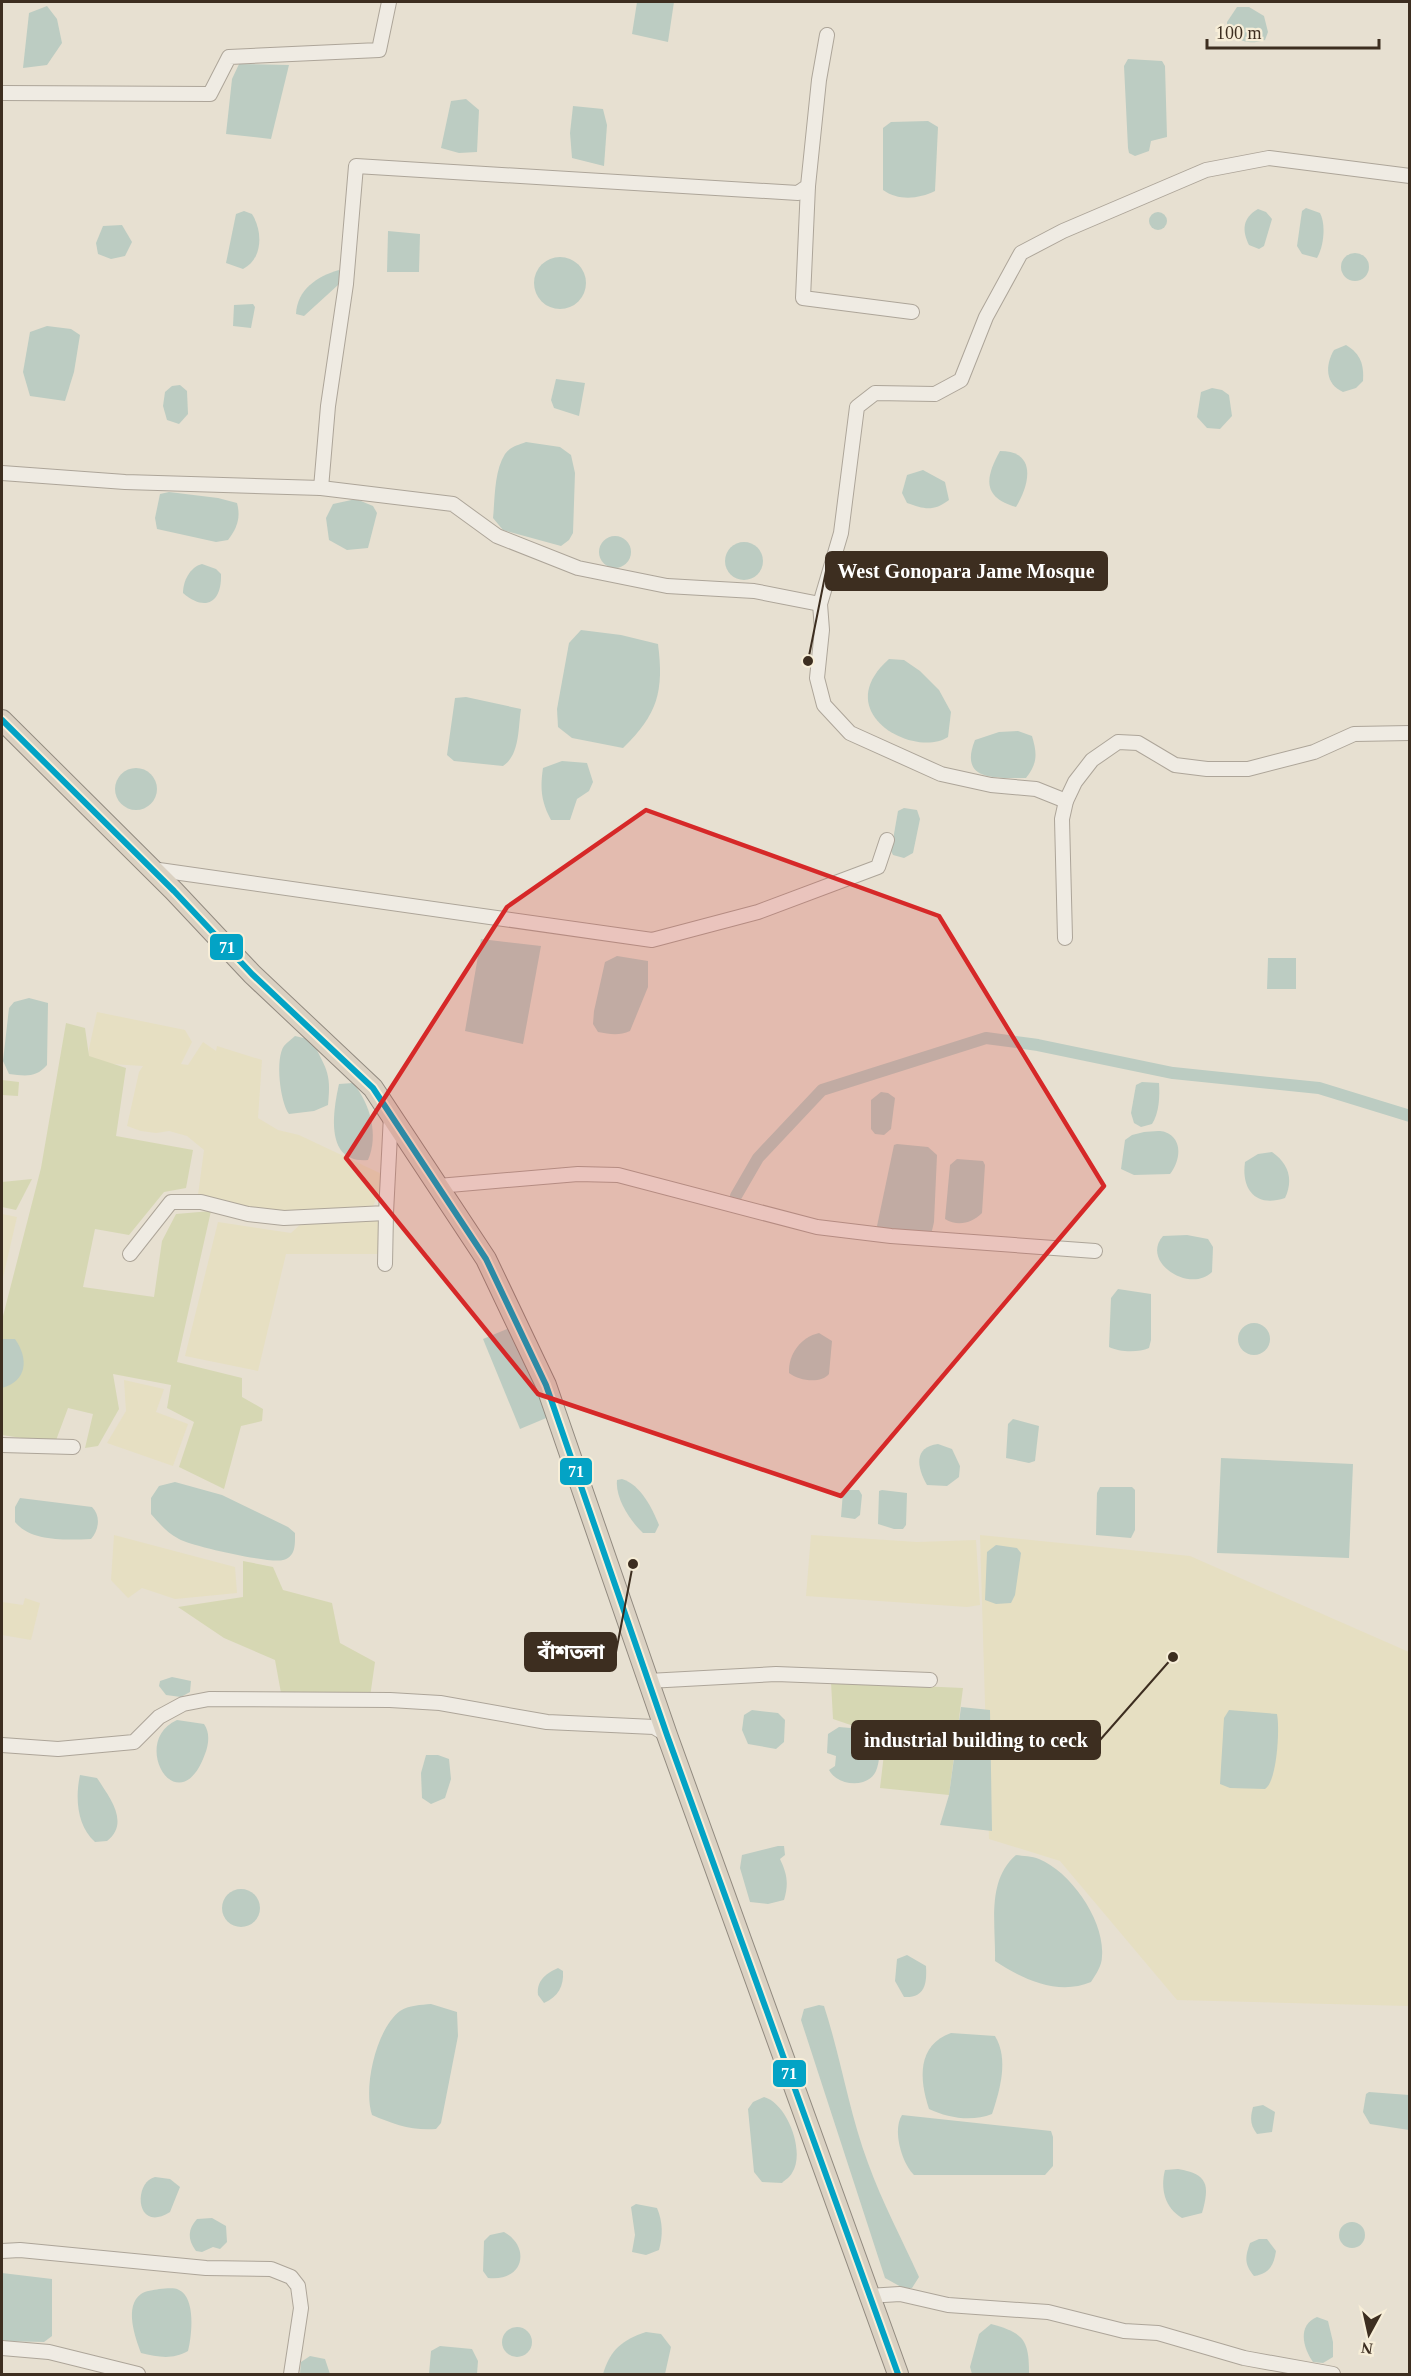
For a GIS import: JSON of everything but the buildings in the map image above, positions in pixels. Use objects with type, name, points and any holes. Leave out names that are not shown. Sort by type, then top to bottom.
[{"type":"highway","points":[[2,720],[174,891],[252,974],[373,1088],[486,1259],[546,1385],[667,1735],[898,2374]]},
{"type":"street","points":[[2,93],[210,94],[229,57],[379,50],[389,2]]},
{"type":"street","points":[[827,35],[819,80],[808,186],[803,298],[912,312]]},
{"type":"street","points":[[1066,801],[1036,789],[991,785],[941,774],[850,733],[824,705],[817,678],[822,623],[820,604],[842,533],[857,407],[875,393],[935,394],[961,380],[986,317],[1021,253],[1063,231],[1206,170],[1269,158],[1410,176]]},
{"type":"street","points":[[321,488],[328,406],[346,284],[356,166],[787,193],[798,193],[808,186]]},
{"type":"street","points":[[2,473],[125,482],[321,488],[453,504],[497,536],[578,568],[667,586],[754,591],[820,604]]},
{"type":"street","points":[[1065,938],[1062,819],[1066,801],[1075,782],[1092,760],[1118,742],[1138,743],[1175,765],[1207,770],[1248,769],[1314,752],[1354,734],[1410,733]]},
{"type":"street","points":[[150,869],[651,940],[758,912],[878,867],[887,840]]},
{"type":"street","points":[[384,1264],[392,1116],[389,1112]]},
{"type":"street","points":[[438,1186],[578,1174],[618,1175],[817,1227],[891,1236],[1095,1251]]},
{"type":"street","points":[[130,1254],[171,1202],[201,1202],[248,1214],[284,1218],[386,1213]]},
{"type":"street","points":[[2,1446],[73,1447]]},
{"type":"street","points":[[648,1681],[776,1674],[930,1680]]},
{"type":"street","points":[[2,1744],[58,1749],[134,1742],[159,1717],[183,1704],[210,1699],[277,1697],[440,1703],[547,1722],[654,1727],[667,1735]]},
{"type":"street","points":[[2,2251],[20,2250],[206,2268],[271,2269],[291,2277],[298,2286],[301,2308],[291,2374]]},
{"type":"street","points":[[868,2296],[900,2294],[948,2305],[1048,2312],[1124,2331],[1158,2333],[1244,2358],[1333,2374]]},
{"type":"street","points":[[2,2348],[49,2352],[138,2374]]},
{"type":"highlighted area","points":[[646,810],[939,916],[1104,1186],[841,1496],[538,1394],[346,1158],[507,907]]},
{"type":"shaded area","points":[[637,2],[674,2],[668,42],[632,34]]},
{"type":"shaded area","points":[[47,6],[57,19],[62,43],[47,65],[23,68],[29,13]]},
{"type":"shaded area","points":[[1237,7],[1249,7],[1264,16],[1268,32],[1265,40],[1244,41],[1227,30],[1227,22]]},
{"type":"shaded area","points":[[1128,59],[1162,61],[1165,66],[1167,137],[1151,141],[1149,151],[1135,156],[1129,153],[1128,148],[1124,66]]},
{"type":"shaded area","points":[[239,64],[289,65],[271,139],[226,134],[232,79]]},
{"type":"shaded area","points":[[466,99],[479,110],[477,152],[459,153],[441,148],[451,101]]},
{"type":"shaded area","points":[[573,106],[603,109],[607,125],[604,166],[572,158],[570,133]]},
{"type":"shaded area","points":[[928,121],[938,127],[935,191],[909,198],[889,194],[883,190],[883,128],[891,122]]},
{"type":"shaded area","points":[[1306,208],[1320,213],[1322,218],[1323,235],[1317,258],[1302,254],[1297,246],[1302,211]]},
{"type":"shaded area","points":[[1258,209],[1266,212],[1272,219],[1264,246],[1259,249],[1249,245],[1245,235],[1246,221]]},
{"type":"shaded area","points":[[244,211],[252,214],[256,221],[259,244],[254,259],[243,269],[226,263],[236,214]]},
{"type":"shaded area","points":[[1158,212],[1164,215],[1167,221],[1164,227],[1158,230],[1152,227],[1149,221],[1152,215]]},
{"type":"shaded area","points":[[122,225],[132,242],[125,256],[111,259],[98,254],[96,243],[103,226]]},
{"type":"shaded area","points":[[388,231],[420,234],[419,272],[387,272]]},
{"type":"shaded area","points":[[1355,253],[1365,257],[1369,267],[1365,277],[1355,281],[1345,277],[1341,267],[1345,257]]},
{"type":"shaded area","points":[[555,257],[565,257],[579,264],[586,283],[579,302],[565,309],[555,309],[545,305],[538,298],[534,288],[534,278],[538,268],[545,261]]},
{"type":"shaded area","points":[[339,270],[342,278],[338,285],[304,316],[296,314],[297,305],[304,291],[316,280]]},
{"type":"shaded area","points":[[253,304],[255,307],[251,328],[233,326],[234,305]]},
{"type":"shaded area","points":[[47,326],[71,329],[80,335],[74,372],[65,401],[30,396],[23,372],[30,332]]},
{"type":"shaded area","points":[[1346,345],[1361,360],[1363,381],[1356,388],[1343,392],[1333,384],[1328,368],[1334,350]]},
{"type":"shaded area","points":[[556,379],[585,383],[579,416],[554,408],[551,400]]},
{"type":"shaded area","points":[[180,385],[187,391],[188,414],[179,424],[167,420],[163,406],[165,392],[172,386]]},
{"type":"shaded area","points":[[1212,388],[1222,390],[1229,395],[1232,416],[1220,429],[1207,428],[1197,417],[1201,392]]},
{"type":"shaded area","points":[[526,442],[560,447],[571,455],[575,473],[573,533],[569,540],[561,546],[503,530],[493,518],[501,461],[514,446]]},
{"type":"shaded area","points":[[1000,451],[1012,452],[1020,457],[1027,470],[1025,489],[1016,507],[997,498],[990,485],[991,470]]},
{"type":"shaded area","points":[[923,470],[945,482],[949,500],[933,508],[918,507],[907,503],[902,493],[907,475]]},
{"type":"shaded area","points":[[169,492],[218,498],[237,503],[239,513],[237,523],[228,540],[216,542],[157,529],[155,518],[160,494]]},
{"type":"shaded area","points":[[356,499],[373,506],[377,513],[368,548],[347,550],[329,540],[326,518],[333,504]]},
{"type":"shaded area","points":[[615,536],[626,541],[631,552],[626,563],[615,568],[604,563],[599,552],[604,541]]},
{"type":"shaded area","points":[[744,542],[758,547],[763,561],[758,575],[744,580],[730,575],[725,561],[730,547]]},
{"type":"shaded area","points":[[202,564],[216,569],[221,574],[219,592],[211,602],[205,603],[191,599],[183,593],[188,575]]},
{"type":"shaded area","points":[[581,630],[621,635],[658,644],[660,675],[656,701],[644,724],[623,748],[572,738],[558,727],[557,709],[569,643]]},
{"type":"shaded area","points":[[889,659],[904,660],[920,671],[939,690],[951,712],[948,737],[933,742],[916,742],[899,736],[883,726],[872,713],[868,697],[873,679]]},
{"type":"shaded area","points":[[466,697],[521,709],[513,755],[503,766],[454,761],[447,755],[455,698]]},
{"type":"shaded area","points":[[1018,731],[1032,736],[1035,748],[1034,763],[1026,778],[993,777],[983,775],[976,770],[972,764],[971,754],[975,740],[999,732]]},
{"type":"shaded area","points":[[562,761],[587,763],[593,782],[589,791],[577,799],[570,820],[551,820],[542,795],[543,768]]},
{"type":"shaded area","points":[[136,768],[144,769],[151,774],[156,781],[156,797],[151,804],[144,809],[136,810],[128,809],[121,804],[116,797],[115,789],[116,781],[121,774],[128,769]]},
{"type":"shaded area","points":[[904,808],[917,810],[920,819],[913,853],[904,858],[893,855],[891,851],[898,811]]},
{"type":"shaded area","points":[[481,939],[541,946],[523,1044],[465,1031]]},
{"type":"shaded area","points":[[617,956],[648,961],[648,987],[630,1031],[618,1034],[598,1032],[593,1024],[594,1011],[605,962]]},
{"type":"shaded area","points":[[1268,958],[1296,958],[1296,989],[1267,989]]},
{"type":"shaded area","points":[[29,998],[48,1003],[47,1065],[34,1074],[9,1074],[3,1061],[9,1008],[14,1002]]},
{"type":"shaded area","points":[[97,1012],[185,1030],[192,1042],[181,1064],[188,1065],[203,1042],[216,1051],[217,1046],[262,1060],[258,1118],[278,1130],[299,1135],[386,1176],[371,1211],[251,1211],[198,1195],[204,1150],[187,1136],[169,1131],[156,1133],[141,1131],[127,1126],[139,1072],[143,1066],[112,1064],[87,1058]]},
{"type":"shaded area","points":[[295,1036],[312,1040],[326,1070],[329,1094],[328,1105],[314,1111],[289,1114],[283,1100],[279,1070],[281,1052]]},
{"type":"shaded area","points":[[1142,1082],[1159,1083],[1159,1094],[1158,1110],[1152,1124],[1141,1127],[1134,1123],[1131,1113],[1136,1085]]},
{"type":"shaded area","points":[[353,1083],[364,1100],[373,1130],[368,1160],[354,1159],[344,1154],[335,1134],[335,1108],[339,1084]]},
{"type":"shaded area","points":[[881,1092],[888,1093],[895,1098],[891,1129],[884,1135],[875,1134],[871,1129],[871,1100]]},
{"type":"shaded area","points":[[1144,1132],[1165,1132],[1175,1140],[1178,1145],[1178,1157],[1170,1174],[1134,1175],[1121,1169],[1125,1140],[1132,1135]]},
{"type":"shaded area","points":[[894,1145],[928,1147],[937,1155],[934,1222],[931,1235],[879,1231],[877,1226]]},
{"type":"shaded area","points":[[1272,1152],[1286,1166],[1289,1184],[1285,1198],[1266,1201],[1253,1194],[1248,1188],[1245,1181],[1245,1162],[1258,1154]]},
{"type":"shaded area","points":[[957,1159],[983,1161],[985,1165],[982,1213],[974,1219],[960,1223],[945,1219],[950,1165]]},
{"type":"shaded area","points":[[2,1214],[17,1217],[2,1282]]},
{"type":"shaded area","points":[[378,1216],[378,1254],[286,1254],[258,1371],[185,1356],[218,1222],[291,1233],[303,1222]]},
{"type":"shaded area","points":[[1187,1235],[1208,1239],[1213,1247],[1212,1272],[1203,1278],[1181,1277],[1163,1265],[1158,1256],[1158,1246],[1163,1236]]},
{"type":"shaded area","points":[[1118,1289],[1151,1294],[1149,1348],[1129,1351],[1109,1347],[1111,1298]]},
{"type":"shaded area","points":[[1254,1323],[1265,1328],[1270,1339],[1265,1350],[1254,1355],[1243,1350],[1238,1339],[1243,1328]]},
{"type":"shaded area","points":[[514,1326],[551,1416],[520,1429],[483,1339]]},
{"type":"shaded area","points":[[819,1333],[832,1341],[829,1374],[821,1379],[810,1380],[798,1378],[789,1373],[791,1359],[797,1347],[807,1338]]},
{"type":"shaded area","points":[[2,1339],[15,1339],[24,1361],[21,1375],[17,1380],[2,1388]]},
{"type":"shaded area","points":[[124,1380],[164,1389],[156,1412],[188,1424],[173,1466],[107,1443],[126,1411]]},
{"type":"shaded area","points":[[1013,1419],[1039,1426],[1035,1461],[1029,1463],[1006,1458],[1008,1424]]},
{"type":"shaded area","points":[[938,1444],[952,1449],[960,1466],[959,1477],[947,1486],[927,1485],[919,1465],[924,1449]]},
{"type":"shaded area","points":[[1221,1458],[1353,1464],[1349,1558],[1217,1553]]},
{"type":"shaded area","points":[[622,1479],[635,1486],[649,1505],[659,1525],[655,1533],[643,1533],[629,1516],[618,1494],[617,1480]]},
{"type":"shaded area","points":[[175,1482],[222,1495],[288,1527],[295,1533],[293,1553],[283,1560],[276,1561],[214,1550],[175,1537],[151,1514],[151,1498],[159,1486]]},
{"type":"shaded area","points":[[1100,1487],[1132,1487],[1135,1490],[1135,1530],[1131,1538],[1096,1535],[1097,1493]]},
{"type":"shaded area","points":[[859,1490],[862,1495],[860,1515],[855,1519],[841,1517],[843,1492]]},
{"type":"shaded area","points":[[879,1491],[907,1493],[906,1525],[903,1529],[878,1524]]},
{"type":"shaded area","points":[[20,1498],[92,1507],[98,1519],[96,1531],[91,1539],[50,1538],[30,1533],[15,1522],[15,1507]]},
{"type":"shaded area","points":[[114,1535],[235,1567],[237,1593],[175,1599],[142,1588],[128,1598],[111,1580]]},
{"type":"shaded area","points":[[811,1535],[917,1542],[976,1540],[980,1605],[967,1607],[806,1596]]},
{"type":"shaded area","points":[[980,1535],[1190,1556],[1409,1652],[1409,2006],[1177,2000],[1060,1861],[989,1839]]},
{"type":"shaded area","points":[[996,1545],[1017,1548],[1021,1553],[1015,1595],[1011,1603],[996,1604],[985,1600],[987,1552]]},
{"type":"shaded area","points":[[25,1598],[40,1603],[31,1640],[2,1635],[2,1602],[23,1605]]},
{"type":"shaded area","points":[[172,1677],[191,1681],[190,1692],[181,1697],[166,1695],[159,1686],[160,1681]]},
{"type":"shaded area","points":[[961,1707],[990,1710],[992,1831],[940,1825],[949,1795]]},
{"type":"shaded area","points":[[752,1710],[778,1713],[785,1720],[784,1742],[776,1749],[748,1744],[742,1730],[744,1715]]},
{"type":"shaded area","points":[[1229,1710],[1277,1714],[1278,1742],[1275,1766],[1265,1789],[1230,1788],[1220,1784],[1224,1718]]},
{"type":"shaded area","points":[[177,1720],[204,1724],[208,1734],[205,1754],[194,1774],[183,1782],[172,1781],[163,1772],[157,1759],[157,1745],[163,1731]]},
{"type":"shaded area","points":[[839,1727],[862,1729],[880,1738],[876,1771],[866,1781],[845,1782],[829,1770],[835,1766],[836,1756],[827,1753],[828,1734]]},
{"type":"shaded area","points":[[426,1755],[438,1755],[449,1759],[451,1779],[445,1798],[431,1804],[422,1798],[421,1773]]},
{"type":"shaded area","points":[[80,1775],[97,1778],[116,1810],[117,1826],[114,1834],[107,1841],[95,1842],[84,1828],[78,1802]]},
{"type":"shaded area","points":[[784,1846],[785,1855],[780,1859],[786,1879],[784,1900],[768,1904],[750,1902],[740,1868],[742,1855]]},
{"type":"shaded area","points":[[1016,1855],[1036,1858],[1051,1865],[1074,1886],[1084,1899],[1098,1928],[1101,1942],[1101,1963],[1091,1982],[1066,1987],[1041,1984],[995,1961],[996,1890],[1000,1877]]},
{"type":"shaded area","points":[[241,1889],[255,1894],[260,1908],[255,1922],[241,1927],[227,1922],[222,1908],[227,1894]]},
{"type":"shaded area","points":[[907,1955],[926,1966],[923,1989],[911,1997],[904,1997],[895,1981],[897,1959]]},
{"type":"shaded area","points":[[558,1968],[563,1971],[561,1986],[553,1998],[544,2003],[538,1995],[539,1985],[546,1975]]},
{"type":"shaded area","points":[[431,2004],[457,2012],[458,2036],[441,2123],[436,2129],[419,2129],[395,2124],[372,2115],[369,2090],[371,2075],[384,2031],[400,2011],[411,2006]]},
{"type":"shaded area","points":[[824,2006],[855,2124],[868,2163],[919,2277],[912,2288],[903,2288],[885,2278],[801,2020],[804,2009]]},
{"type":"shaded area","points":[[951,2033],[995,2036],[1002,2055],[1002,2075],[992,2114],[976,2118],[960,2118],[929,2109],[923,2086],[926,2054],[940,2038]]},
{"type":"shaded area","points":[[1369,2092],[1409,2095],[1409,2130],[1370,2124],[1363,2112],[1366,2094]]},
{"type":"shaded area","points":[[764,2097],[780,2108],[792,2129],[795,2141],[796,2164],[791,2174],[782,2183],[762,2182],[754,2172],[748,2109],[753,2102]]},
{"type":"shaded area","points":[[1263,2105],[1275,2112],[1272,2132],[1257,2134],[1252,2124],[1252,2111],[1253,2107]]},
{"type":"shaded area","points":[[902,2115],[1051,2131],[1053,2166],[1045,2175],[914,2175],[902,2155],[898,2138],[899,2121]]},
{"type":"shaded area","points":[[1178,2169],[1196,2174],[1204,2182],[1206,2195],[1202,2213],[1182,2218],[1171,2209],[1164,2191],[1165,2170]]},
{"type":"shaded area","points":[[155,2177],[170,2179],[180,2187],[170,2212],[158,2217],[150,2217],[141,2205],[141,2196],[148,2181]]},
{"type":"shaded area","points":[[636,2204],[657,2208],[660,2218],[662,2234],[659,2250],[646,2255],[632,2252],[635,2235],[631,2207]]},
{"type":"shaded area","points":[[212,2218],[226,2226],[227,2242],[220,2249],[213,2247],[202,2252],[196,2251],[190,2238],[192,2227],[197,2219]]},
{"type":"shaded area","points":[[1352,2222],[1361,2226],[1365,2235],[1361,2244],[1352,2248],[1343,2244],[1339,2235],[1343,2226]]},
{"type":"shaded area","points":[[504,2232],[513,2238],[518,2246],[520,2262],[509,2275],[488,2278],[483,2271],[484,2241],[490,2235]]},
{"type":"shaded area","points":[[1259,2239],[1267,2239],[1276,2251],[1270,2268],[1254,2276],[1248,2268],[1246,2256],[1250,2243]]},
{"type":"shaded area","points":[[2,2273],[52,2279],[52,2336],[44,2342],[2,2341]]},
{"type":"shaded area","points":[[159,2289],[179,2290],[188,2301],[191,2336],[188,2351],[176,2356],[141,2353],[134,2330],[132,2314],[136,2299],[143,2293]]},
{"type":"shaded area","points":[[1317,2317],[1328,2321],[1333,2342],[1333,2357],[1323,2363],[1313,2362],[1304,2337],[1307,2325]]},
{"type":"shaded area","points":[[991,2324],[1011,2331],[1023,2340],[1028,2354],[1029,2374],[972,2374],[970,2367],[979,2334]]},
{"type":"shaded area","points":[[517,2327],[528,2331],[532,2342],[528,2353],[517,2357],[506,2353],[502,2342],[506,2331]]},
{"type":"shaded area","points":[[646,2332],[661,2334],[671,2347],[665,2374],[603,2374],[609,2358],[618,2347]]},
{"type":"shaded area","points":[[440,2346],[472,2349],[478,2361],[477,2374],[429,2374],[431,2351]]},
{"type":"shaded area","points":[[310,2356],[325,2359],[330,2374],[300,2374],[301,2362]]},
{"type":"green space","points":[[66,1023],[85,1028],[89,1056],[126,1068],[116,1136],[193,1150],[186,1188],[164,1192],[129,1235],[95,1229],[83,1287],[154,1297],[162,1241],[176,1214],[211,1211],[177,1362],[242,1378],[242,1397],[263,1409],[262,1421],[241,1426],[224,1489],[179,1467],[194,1422],[167,1408],[171,1385],[113,1374],[119,1409],[98,1446],[85,1448],[93,1414],[68,1408],[55,1443],[2,1435],[2,1320],[41,1168]]},
{"type":"green space","points":[[2,1080],[19,1082],[18,1096],[2,1095]]},
{"type":"green space","points":[[32,1179],[16,1210],[2,1207],[2,1182]]},
{"type":"green space","points":[[243,1561],[273,1567],[283,1590],[332,1603],[340,1643],[375,1662],[370,1697],[281,1693],[275,1660],[224,1638],[178,1607],[243,1597]]},
{"type":"green space","points":[[831,1682],[963,1688],[949,1795],[880,1788],[886,1737],[833,1719]]},
{"type":"waterway","points":[[736,1196],[758,1158],[822,1090],[986,1038],[1038,1045],[1173,1073],[1319,1088],[1410,1116]]},
{"type":"transit line","name":"71","points":[[2,720],[174,891],[252,974],[373,1088],[486,1259],[546,1385],[667,1735],[898,2374]]},
{"type":"place","name":"West Gonopara Jame Mosque","points":[[808,661]]},
{"type":"place","name":"বাঁশতলা","points":[[633,1564]]},
{"type":"place","name":"industrial building to ceck","points":[[1173,1657]]}]
